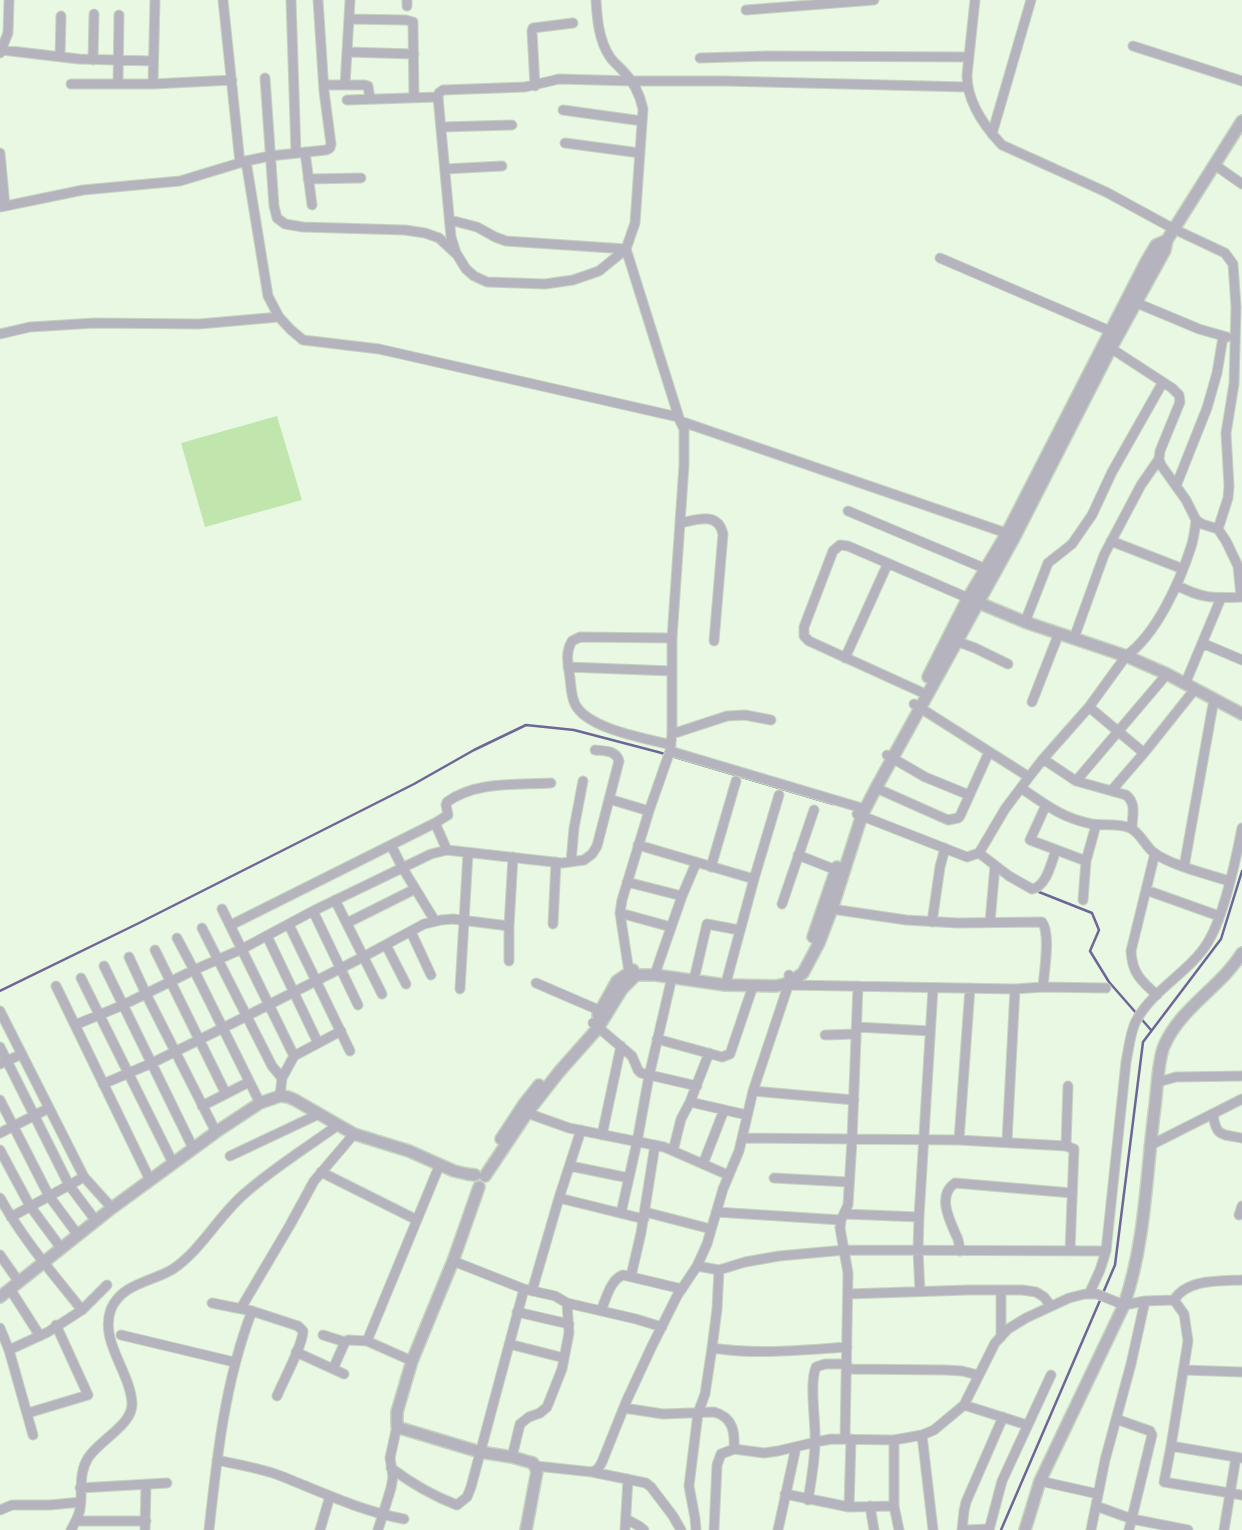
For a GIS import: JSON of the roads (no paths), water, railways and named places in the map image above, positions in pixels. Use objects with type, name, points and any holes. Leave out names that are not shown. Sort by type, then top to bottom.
[{"type":"street","points":[[9,0],[8,33],[1,52],[94,60],[153,61]]},
{"type":"street","points":[[153,84],[154,0]]},
{"type":"street","points":[[223,0],[243,162],[268,296],[279,317],[290,329],[303,340],[380,349],[678,417],[684,428],[684,465],[672,638],[672,734],[666,762],[648,811],[620,913],[628,972]]},
{"type":"street","points":[[291,0],[300,153],[308,179],[312,205]]},
{"type":"street","points":[[0,153],[3,206],[82,190],[180,180],[270,156],[326,150],[330,148],[331,144],[324,85],[318,0]]},
{"type":"street","points":[[596,0],[599,25],[605,48],[610,58],[632,81],[641,100],[642,121],[635,223],[626,249],[598,271],[573,280],[545,284],[488,282],[474,276],[466,269],[456,253],[451,237],[439,93],[449,89],[535,86],[559,79],[632,81],[724,80],[967,87]]},
{"type":"street","points":[[746,10],[815,2],[874,0]]},
{"type":"street","points":[[975,0],[967,87],[983,123],[1002,145],[1106,192],[1174,229],[1225,253],[1238,264],[1235,338],[1238,375],[1226,433],[1228,498],[1218,529]]},
{"type":"street","points":[[992,134],[1031,0]]},
{"type":"street","points":[[345,85],[350,1]]},
{"type":"street","points":[[94,14],[94,60]]},
{"type":"street","points":[[118,84],[119,15]]},
{"type":"street","points":[[60,57],[61,16]]},
{"type":"street","points":[[349,19],[411,21],[414,25],[414,98]]},
{"type":"street","points":[[535,86],[533,28],[572,23]]},
{"type":"street","points":[[1133,46],[1242,81]]},
{"type":"street","points":[[347,52],[414,54]]},
{"type":"street","points":[[700,58],[768,56],[969,57]]},
{"type":"street","points":[[265,78],[274,206],[278,218],[285,224],[303,227],[405,230],[425,233],[438,238],[456,253]]},
{"type":"street","points":[[71,84],[153,84],[232,80]]},
{"type":"street","points":[[324,85],[360,84],[368,86],[370,99]]},
{"type":"street","points":[[347,100],[438,97]]},
{"type":"street","points":[[563,110],[642,121]]},
{"type":"street","points":[[917,706],[920,692],[1011,534],[1131,301],[1156,245],[1167,240],[1242,121]]},
{"type":"street","points":[[441,127],[512,125]]},
{"type":"street","points":[[565,143],[640,153]]},
{"type":"street","points":[[1215,165],[1242,184]]},
{"type":"street","points":[[445,169],[502,166]]},
{"type":"street","points":[[308,179],[361,178]]},
{"type":"street","points":[[450,220],[468,224],[506,241],[626,249]]},
{"type":"street","points":[[626,249],[680,421]]},
{"type":"street","points":[[940,258],[1110,331]]},
{"type":"street","points":[[1107,346],[1110,331],[1131,301]]},
{"type":"street","points":[[1131,301],[1199,330],[1223,337],[1235,338]]},
{"type":"street","points":[[0,334],[30,327],[95,323],[199,324],[279,317]]},
{"type":"street","points":[[1176,486],[1207,408],[1217,373],[1223,337]]},
{"type":"street","points":[[1074,638],[1104,555],[1141,485],[1159,459],[1160,451],[1180,402],[1176,392],[1107,346]]},
{"type":"street","points":[[1025,622],[1048,563],[1072,544],[1092,515],[1112,472],[1162,382]]},
{"type":"street","points":[[680,421],[1011,534]]},
{"type":"street","points":[[1159,459],[1164,472],[1186,500],[1196,520],[1218,529],[1226,541],[1240,565],[1241,597],[1207,597],[1194,594],[1176,584]]},
{"type":"street","points":[[848,511],[986,569]]},
{"type":"street","points":[[680,522],[713,518],[722,528],[714,641]]},
{"type":"street","points":[[672,638],[580,637],[572,641],[566,653],[575,705],[587,718],[607,728],[861,812],[967,857],[978,853],[1005,809],[1042,759],[1089,707],[1126,656],[1135,650],[1152,630],[1183,569],[1192,545],[1196,520]]},
{"type":"street","points":[[1111,541],[1183,569]]},
{"type":"street","points":[[920,692],[845,658],[804,636],[804,627],[833,551],[840,545],[848,546],[1025,622],[1126,656],[1167,674],[1242,714]]},
{"type":"street","points":[[592,1472],[598,1469],[602,1462],[624,1408],[662,1327],[682,1289],[697,1266],[728,1175],[743,1138],[753,1091],[789,981],[809,950],[836,870],[861,812],[917,706],[956,641],[986,569],[996,560]]},
{"type":"street","points":[[845,658],[888,563]]},
{"type":"street","points":[[1112,790],[1144,753],[1190,686],[1202,643],[1221,598]]},
{"type":"street","points":[[1032,702],[1059,632]]},
{"type":"street","points":[[956,641],[1008,664]]},
{"type":"street","points":[[1202,643],[1242,660]]},
{"type":"street","points":[[568,667],[672,671]]},
{"type":"street","points":[[1076,781],[1167,674]]},
{"type":"street","points":[[1184,867],[1214,699]]},
{"type":"street","points":[[917,706],[1029,777]]},
{"type":"street","points":[[1089,707],[1144,753]]},
{"type":"street","points":[[672,734],[727,716],[745,715],[771,720]]},
{"type":"street","points":[[75,1025],[123,1005],[290,925],[335,900],[431,854],[447,850],[556,862],[584,860],[592,854],[597,846],[619,761],[618,756],[613,753],[595,750]]},
{"type":"street","points":[[876,788],[948,820],[958,818],[989,752]]},
{"type":"street","points":[[480,1175],[622,989],[636,975],[642,974],[753,986],[776,986],[803,973],[819,943],[832,909],[861,812],[876,788],[890,756]]},
{"type":"street","points":[[890,756],[925,777],[970,795]]},
{"type":"street","points":[[1042,759],[1076,781],[1126,795],[1132,800],[1132,828]]},
{"type":"street","points":[[571,862],[574,828],[583,781]]},
{"type":"street","points":[[711,867],[736,781]]},
{"type":"street","points":[[231,925],[435,823],[448,815],[447,802],[468,790],[482,787],[551,784]]},
{"type":"street","points":[[1021,788],[1059,814],[1070,818],[1096,825],[1132,828],[1155,854],[1184,867],[1229,881]]},
{"type":"street","points":[[727,979],[754,879],[780,795]]},
{"type":"street","points":[[609,799],[648,811]]},
{"type":"street","points":[[1046,805],[1030,840],[1086,861]]},
{"type":"street","points":[[782,904],[814,810]]},
{"type":"street","points":[[435,823],[447,850]]},
{"type":"street","points":[[1083,900],[1086,861],[1096,825]]},
{"type":"street","points":[[1093,1294],[1106,1251],[1126,1062],[1136,1020],[1157,994],[1200,954],[1214,931],[1242,828]]},
{"type":"street","points":[[391,845],[402,867],[435,921]]},
{"type":"street","points":[[638,845],[754,879]]},
{"type":"street","points":[[932,922],[940,867],[945,848]]},
{"type":"street","points":[[978,853],[1032,889],[1038,888],[1044,882],[1056,850]]},
{"type":"street","points":[[460,989],[468,853]]},
{"type":"street","points":[[1155,854],[1131,951],[1135,971],[1144,983],[1157,994]]},
{"type":"street","points":[[798,855],[836,870]]},
{"type":"street","points":[[509,961],[512,857]]},
{"type":"street","points":[[553,924],[556,862]]},
{"type":"street","points":[[656,971],[696,862]]},
{"type":"street","points":[[990,922],[995,866]]},
{"type":"street","points":[[627,882],[682,896]]},
{"type":"street","points":[[347,923],[415,889]]},
{"type":"street","points":[[1146,890],[1219,916]]},
{"type":"street","points":[[335,900],[382,994]]},
{"type":"street","points":[[222,909],[294,1056]]},
{"type":"street","points":[[832,909],[932,922],[1042,922],[1046,927],[1043,987]]},
{"type":"street","points":[[314,911],[358,1005]]},
{"type":"street","points":[[620,913],[671,927]]},
{"type":"street","points":[[103,1084],[152,1063],[223,1028],[363,958],[424,924],[453,919],[509,926]]},
{"type":"street","points":[[696,975],[707,924],[740,930]]},
{"type":"street","points":[[290,925],[350,1051]]},
{"type":"street","points":[[202,928],[272,1066],[282,1078]]},
{"type":"street","points":[[410,932],[431,976]]},
{"type":"street","points":[[266,936],[318,1042]]},
{"type":"street","points":[[177,938],[260,1103]]},
{"type":"street","points":[[386,945],[406,984]]},
{"type":"street","points":[[155,950],[226,1094]]},
{"type":"street","points":[[1025,1530],[1040,1481],[1134,1278],[1142,1227],[1163,1048],[1174,1025],[1242,953]]},
{"type":"street","points":[[129,958],[216,1132]]},
{"type":"street","points":[[104,966],[194,1148]]},
{"type":"street","points":[[480,1175],[524,1104],[596,1025],[611,989],[617,981],[628,972],[638,969],[727,979],[769,980],[782,978],[789,981],[858,986],[1015,989],[1043,987],[1106,988]]},
{"type":"street","points":[[621,1213],[649,1076],[672,977]]},
{"type":"street","points":[[81,978],[173,1163]]},
{"type":"street","points":[[536,983],[601,1012]]},
{"type":"street","points":[[56,986],[150,1180]]},
{"type":"street","points":[[657,1039],[722,1057],[730,1054],[753,986]]},
{"type":"street","points":[[849,1507],[848,1273],[845,1250],[840,1236],[843,1217],[848,1205],[858,986]]},
{"type":"street","points":[[920,1292],[918,1250],[922,1140],[933,988]]},
{"type":"street","points":[[959,1140],[970,988]]},
{"type":"street","points":[[1007,1141],[1015,989]]},
{"type":"street","points":[[0,1011],[84,1177],[112,1208]]},
{"type":"street","points":[[596,1025],[635,1060],[641,1074],[697,1086]]},
{"type":"street","points":[[280,1096],[282,1078],[294,1056],[341,1031]]},
{"type":"street","points":[[825,1035],[857,1031],[930,1031]]},
{"type":"street","points":[[602,1135],[621,1046]]},
{"type":"street","points":[[0,1047],[4,1062],[34,1116],[68,1185],[96,1221]]},
{"type":"street","points":[[4,1062],[22,1054]]},
{"type":"street","points":[[673,1151],[681,1119],[697,1086],[709,1054]]},
{"type":"street","points":[[1158,1082],[1176,1077],[1242,1076]]},
{"type":"street","points":[[202,1106],[249,1082]]},
{"type":"street","points":[[1066,1146],[1068,1086]]},
{"type":"street","points":[[753,1091],[854,1100]]},
{"type":"street","points":[[0,1297],[112,1208],[216,1132],[260,1103],[280,1096],[295,1100],[354,1134],[409,1151],[462,1173],[480,1175],[486,1180],[485,1185],[479,1187],[453,1261],[412,1361],[397,1412],[397,1426],[391,1451],[391,1488],[378,1530]]},
{"type":"street","points":[[1150,1146],[1242,1099]]},
{"type":"street","points":[[0,1100],[49,1196],[78,1235]]},
{"type":"street","points":[[690,1102],[747,1115]]},
{"type":"street","points":[[0,1133],[49,1108]]},
{"type":"street","points":[[703,1164],[724,1110]]},
{"type":"street","points":[[527,1113],[569,1128],[655,1145],[728,1175]]},
{"type":"street","points":[[230,1156],[320,1114]]},
{"type":"street","points":[[1213,1114],[1215,1128],[1219,1133],[1242,1138]]},
{"type":"street","points":[[71,1530],[80,1511],[80,1488],[83,1469],[88,1459],[94,1449],[126,1420],[131,1411],[132,1403],[127,1384],[109,1334],[108,1325],[112,1307],[130,1288],[173,1268],[190,1254],[243,1195],[338,1125]]},
{"type":"street","points":[[391,1468],[421,1488],[456,1505],[469,1492],[517,1312],[528,1290],[582,1130]]},
{"type":"street","points":[[241,1308],[314,1181],[354,1134]]},
{"type":"street","points":[[743,1138],[1007,1141],[1066,1146],[1074,1149],[1070,1251]]},
{"type":"street","points":[[631,1276],[644,1215],[655,1145]]},
{"type":"street","points":[[0,1150],[30,1206],[62,1248]]},
{"type":"street","points":[[367,1341],[440,1164]]},
{"type":"street","points":[[570,1166],[629,1178]]},
{"type":"street","points":[[321,1172],[417,1220]]},
{"type":"street","points":[[10,1217],[84,1177]]},
{"type":"street","points":[[774,1178],[848,1182]]},
{"type":"street","points":[[960,1251],[957,1236],[947,1214],[946,1194],[950,1186],[956,1182],[1072,1193]]},
{"type":"street","points":[[0,1198],[10,1217],[43,1263],[82,1310]]},
{"type":"street","points":[[559,1198],[621,1213],[644,1215],[711,1229]]},
{"type":"street","points":[[716,1212],[843,1217],[919,1217]]},
{"type":"street","points":[[697,1266],[719,1270],[745,1262],[780,1256],[845,1250],[1106,1251]]},
{"type":"street","points":[[0,1255],[40,1336]]},
{"type":"street","points":[[453,1261],[528,1290],[555,1296],[567,1303],[662,1327]]},
{"type":"street","points":[[696,1530],[689,1486],[698,1413],[706,1394],[717,1310],[719,1270]]},
{"type":"street","points":[[601,1311],[613,1282],[623,1275],[682,1289]]},
{"type":"street","points":[[1174,1300],[1179,1292],[1189,1287],[1218,1281],[1242,1280]]},
{"type":"street","points":[[9,1350],[40,1336],[82,1310],[107,1285]]},
{"type":"street","points":[[848,1294],[1001,1290],[1036,1292],[1044,1297],[1051,1306]]},
{"type":"street","points":[[1001,1290],[1001,1337]]},
{"type":"street","points":[[714,1530],[718,1458],[721,1454],[734,1449],[764,1453],[778,1452],[816,1442],[848,1439],[894,1440],[922,1435],[934,1430],[964,1405],[995,1343],[1008,1329],[1026,1318],[1069,1298],[1093,1294],[1122,1305],[1145,1301],[1174,1300]]},
{"type":"street","points":[[1174,1300],[1184,1314],[1188,1341],[1164,1482],[1242,1495]]},
{"type":"street","points":[[1091,1530],[1145,1301]]},
{"type":"street","points":[[212,1303],[252,1311],[301,1328],[303,1335],[277,1396]]},
{"type":"street","points":[[512,1457],[520,1424],[547,1407],[564,1358],[569,1333],[567,1303]]},
{"type":"street","points":[[209,1530],[213,1481],[226,1400],[234,1362],[252,1311]]},
{"type":"street","points":[[517,1312],[569,1324]]},
{"type":"street","points":[[28,1413],[88,1395],[56,1326]]},
{"type":"street","points":[[0,1328],[9,1350],[33,1435]]},
{"type":"street","points":[[121,1335],[234,1362]]},
{"type":"street","points":[[323,1335],[345,1342],[348,1340],[367,1341],[412,1361]]},
{"type":"street","points":[[333,1369],[345,1342]]},
{"type":"street","points":[[509,1344],[564,1358]]},
{"type":"street","points":[[712,1348],[728,1351],[779,1352],[847,1347]]},
{"type":"street","points":[[296,1352],[344,1374]]},
{"type":"street","points":[[808,1500],[816,1442],[814,1371],[816,1367],[825,1364],[954,1370],[978,1375]]},
{"type":"street","points":[[1183,1370],[1242,1372]]},
{"type":"street","points":[[1003,1417],[966,1502],[964,1530],[989,1529],[1002,1481],[1051,1375]]},
{"type":"street","points":[[964,1405],[1027,1425]]},
{"type":"street","points":[[624,1408],[663,1414],[714,1412],[721,1414],[727,1419],[735,1434],[734,1449]]},
{"type":"street","points":[[1116,1418],[1150,1431],[1152,1435],[1129,1530]]},
{"type":"street","points":[[397,1426],[480,1452],[527,1460],[536,1466],[592,1472],[646,1483],[673,1516],[681,1530]]},
{"type":"street","points":[[922,1435],[933,1530]]},
{"type":"street","points":[[894,1440],[894,1506],[899,1530]]},
{"type":"street","points":[[1171,1446],[1239,1458],[1224,1530]]},
{"type":"street","points":[[778,1530],[796,1447]]},
{"type":"street","points":[[217,1460],[279,1475],[330,1496],[384,1515],[404,1519]]},
{"type":"street","points":[[526,1530],[536,1481],[536,1466]]},
{"type":"street","points":[[626,1530],[628,1479]]},
{"type":"street","points":[[1040,1481],[1098,1494]]},
{"type":"street","points":[[80,1488],[167,1482]]},
{"type":"street","points":[[76,1521],[146,1525],[146,1484]]},
{"type":"street","points":[[785,1494],[849,1507],[894,1506]]},
{"type":"street","points":[[320,1530],[330,1496]]},
{"type":"street","points":[[0,1510],[12,1505],[81,1502]]},
{"type":"street","points":[[870,1506],[874,1530]]},
{"type":"street","points":[[1096,1506],[1132,1519],[1188,1530]]},
{"type":"street","points":[[626,1519],[644,1530]]},
{"type":"waterway","points":[[0,991],[414,784],[474,750],[526,725],[574,730],[658,752],[833,804]]},
{"type":"waterway","points":[[1103,1293],[1115,1265],[1143,1042],[1221,939],[1242,871]]},
{"type":"waterway","points":[[1039,892],[1092,913],[1099,930],[1090,951],[1109,982],[1151,1030]]},
{"type":"waterway","points":[[1001,1530],[1101,1298]]}]
